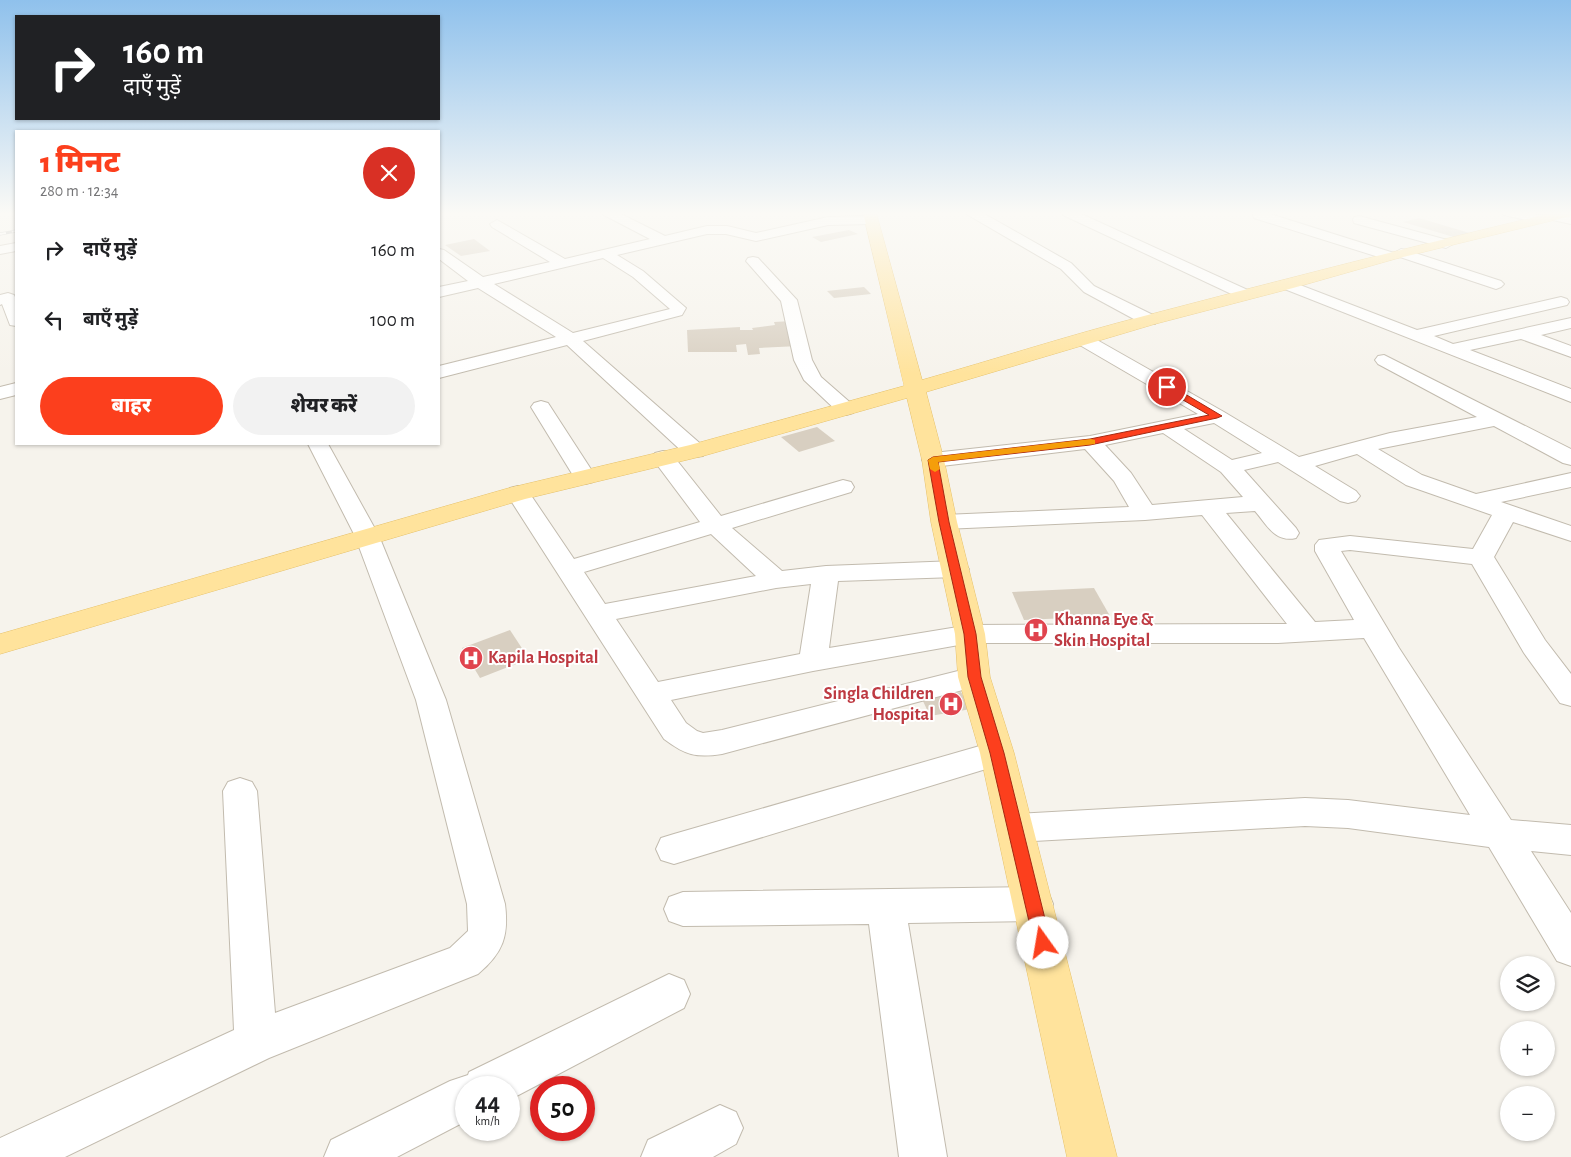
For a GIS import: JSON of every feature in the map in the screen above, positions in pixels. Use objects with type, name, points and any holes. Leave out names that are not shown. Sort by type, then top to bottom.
[{"type":"main road","points":[[883,266],[933,460],[944,522],[970,634],[974,677],[997,753],[1092,1157]]},
{"type":"main road","points":[[0,644],[518,493],[695,451],[846,409],[1149,320],[1356,266]]},
{"type":"street","points":[[457,266],[572,340],[695,451]]},
{"type":"street","points":[[440,292],[549,266]]},
{"type":"street","points":[[440,372],[572,340],[676,312],[678,308],[638,274],[625,266]]},
{"type":"street","points":[[758,266],[789,300],[803,360],[814,380],[846,409]]},
{"type":"street","points":[[1066,266],[1089,289],[1149,320]]},
{"type":"street","points":[[1183,266],[1246,295]]},
{"type":"street","points":[[1434,266],[1496,284]]},
{"type":"street","points":[[1287,285],[1571,396]]},
{"type":"street","points":[[8,298],[15,318]]},
{"type":"street","points":[[1417,335],[1568,301]]},
{"type":"street","points":[[1452,349],[1571,323]]},
{"type":"street","points":[[1524,334],[1571,352]]},
{"type":"street","points":[[1084,340],[1217,416],[1348,496]]},
{"type":"street","points":[[1384,360],[1571,458]]},
{"type":"street","points":[[0,393],[15,389]]},
{"type":"street","points":[[541,407],[585,477]]},
{"type":"street","points":[[933,460],[1090,442],[1217,416]]},
{"type":"street","points":[[1229,467],[1360,447],[1390,439],[1498,419]]},
{"type":"street","points":[[1167,427],[1229,467],[1287,533]]},
{"type":"street","points":[[1090,442],[1123,478],[1145,513]]},
{"type":"street","points":[[13,1157],[256,1042],[464,961],[482,947],[489,928],[486,904],[431,700],[368,536],[319,445]]},
{"type":"street","points":[[1360,447],[1414,480],[1571,534]]},
{"type":"street","points":[[663,458],[716,526],[776,580]]},
{"type":"street","points":[[1473,501],[1571,480]]},
{"type":"street","points":[[568,569],[843,487]]},
{"type":"street","points":[[518,493],[675,731],[686,739],[701,745],[722,742],[974,677]]},
{"type":"street","points":[[944,522],[1145,513],[1260,502]]},
{"type":"street","points":[[1210,508],[1307,631]]},
{"type":"street","points":[[1481,557],[1506,512]]},
{"type":"street","points":[[1481,557],[1350,543],[1328,545],[1328,551],[1371,628],[1502,834],[1571,948]]},
{"type":"street","points":[[1481,557],[1534,646],[1571,695]]},
{"type":"street","points":[[599,614],[776,580],[826,574],[956,569]]},
{"type":"street","points":[[813,661],[826,574]]},
{"type":"street","points":[[650,694],[813,661],[970,634],[1268,634],[1371,628]]},
{"type":"street","points":[[674,849],[997,753]]},
{"type":"street","points":[[240,791],[256,1042]]},
{"type":"street","points":[[1015,828],[1304,812],[1348,814],[1502,834],[1571,840]]},
{"type":"street","points":[[682,909],[786,910],[886,905],[1034,904]]},
{"type":"street","points":[[886,905],[924,1157]]},
{"type":"street","points":[[509,1076],[670,994]]},
{"type":"street","points":[[348,1157],[455,1103]]},
{"type":"street","points":[[665,1157],[720,1128]]},
{"type":"building","points":[[864,287],[871,294],[834,298],[827,291]]},
{"type":"building","points":[[792,321],[799,346],[759,348],[760,354],[748,355],[746,344],[736,345],[737,352],[688,352],[687,330],[740,327],[740,330],[753,330],[752,328],[775,325],[774,322]]},
{"type":"building","points":[[817,427],[835,441],[799,452],[781,437]]},
{"type":"building","points":[[1094,588],[1110,616],[1024,620],[1012,592]]},
{"type":"building","points":[[510,630],[529,659],[480,678],[462,648]]},
{"type":"building","points":[[961,692],[971,709],[930,716],[922,699]]},
{"type":"slow traffic","points":[[935,469],[933,460],[1091,442]]},
{"type":"place","name":"Khanna Eye & Skin Hospital","points":[[1036,630]]},
{"type":"place","name":"Kapila Hospital","points":[[471,658]]},
{"type":"place","name":"Singla Children Hospital","points":[[951,704]]},
{"type":"route","points":[[1043,943],[997,753],[974,677],[970,634],[944,522],[933,460],[1090,442],[1217,416],[1167,387]]}]
